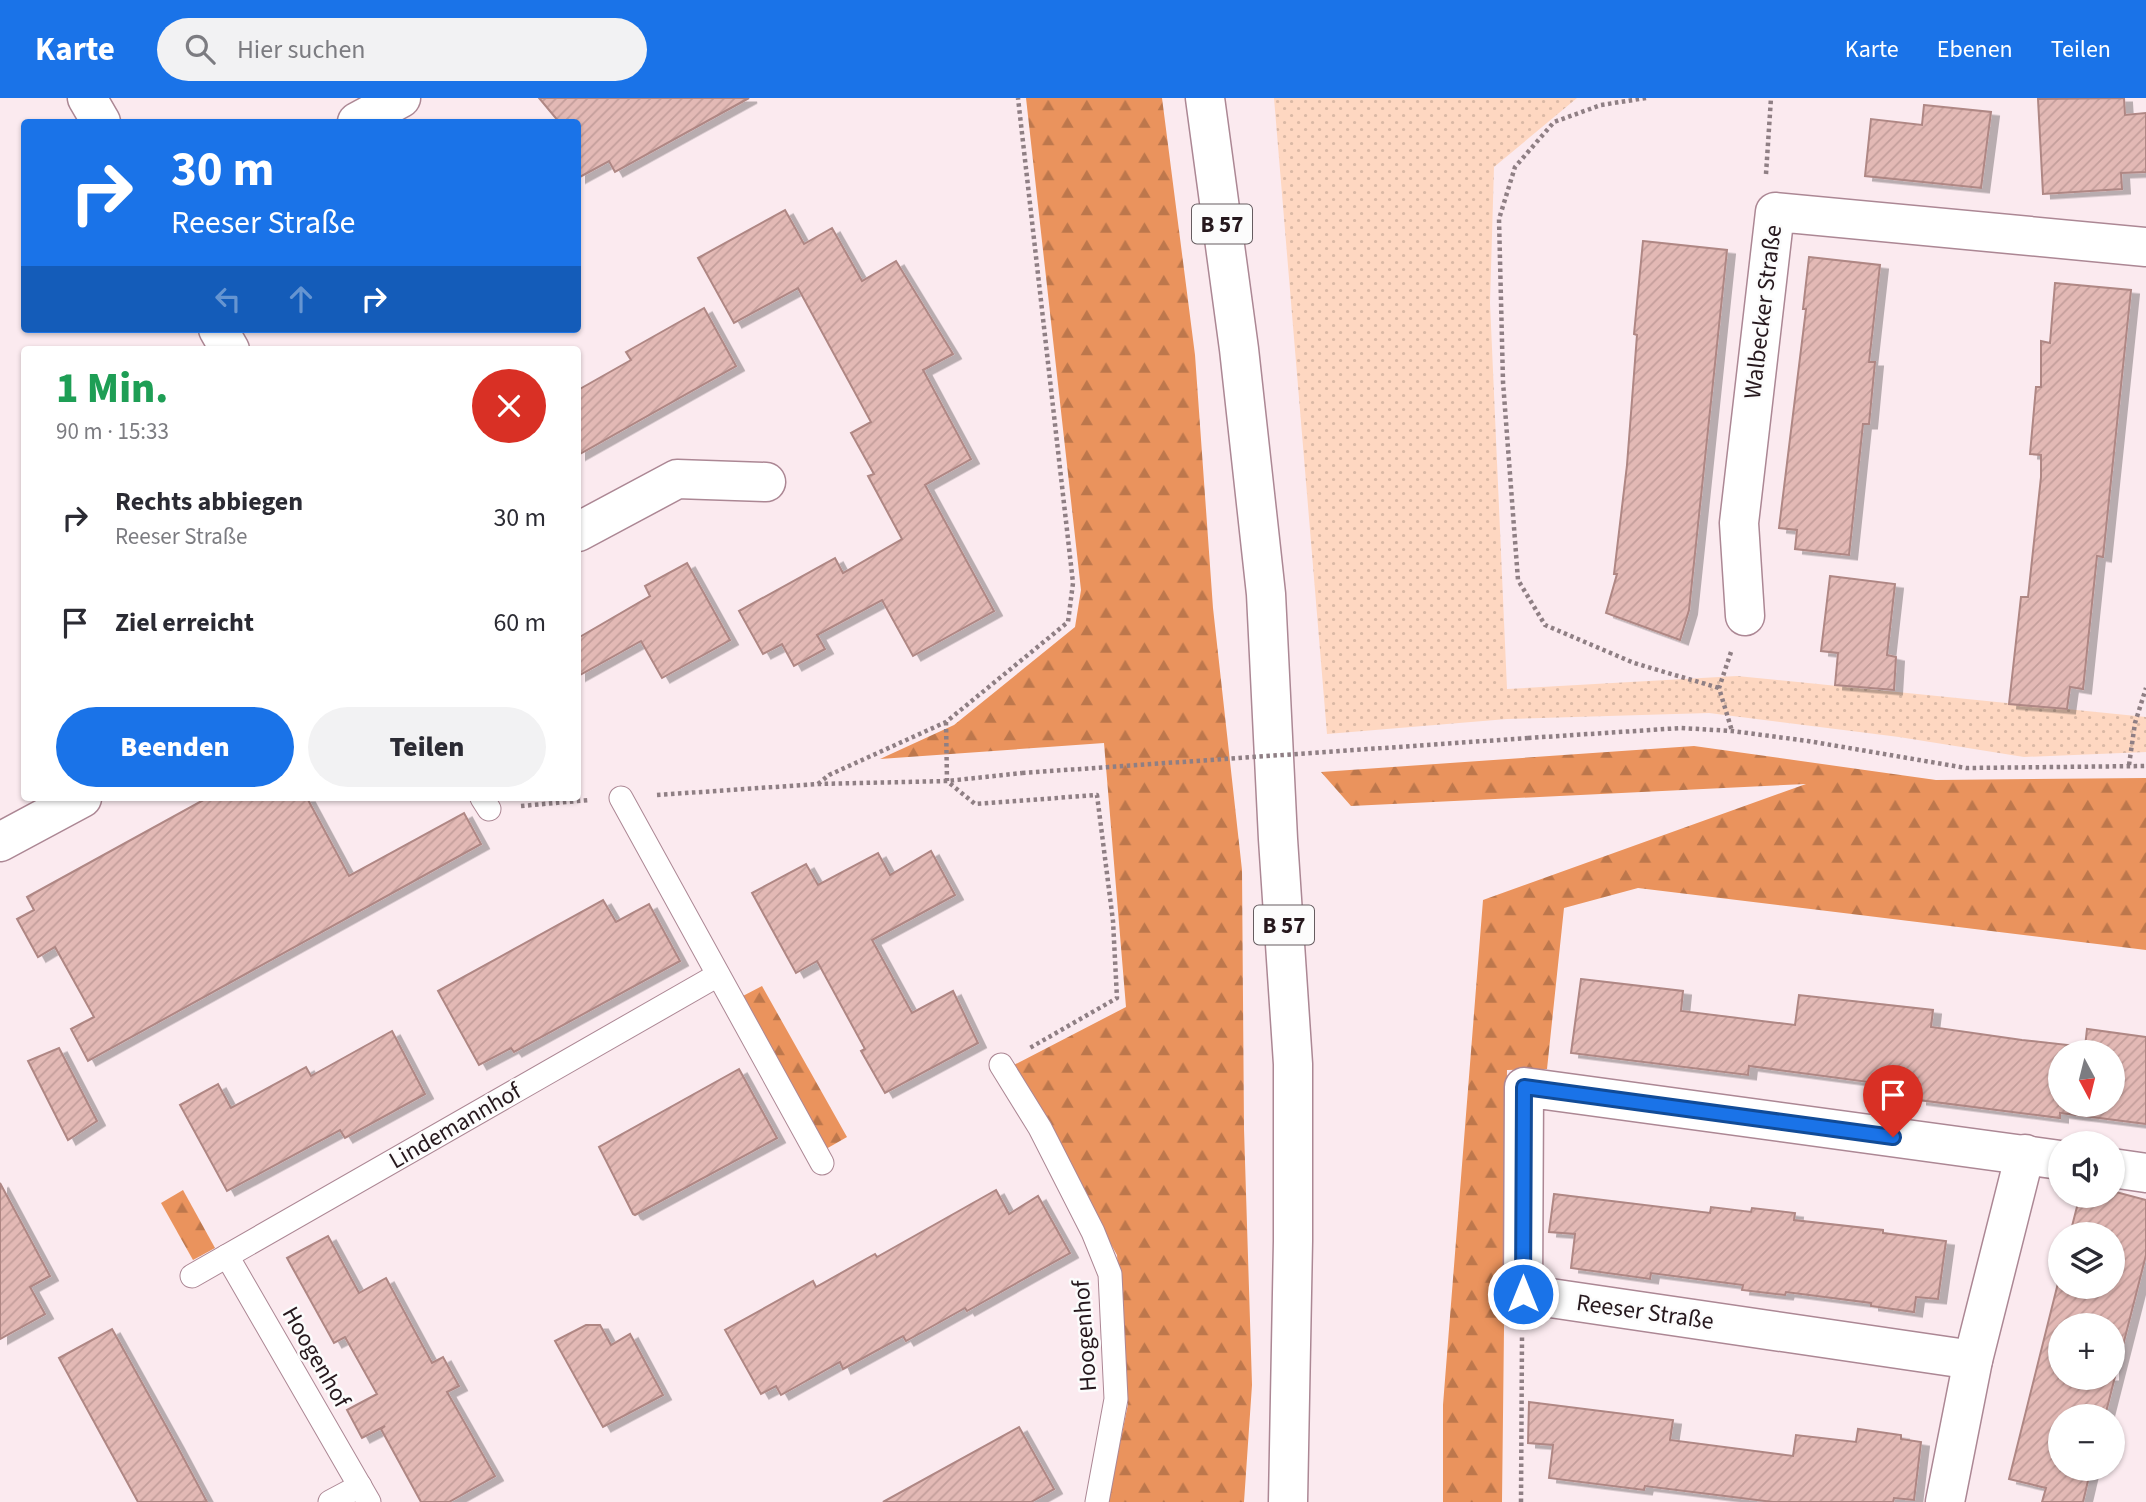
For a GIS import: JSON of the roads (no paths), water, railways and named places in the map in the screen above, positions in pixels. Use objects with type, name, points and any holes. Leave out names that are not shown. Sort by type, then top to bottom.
[{"type":"street","points":[[87,98],[99,119]]},
{"type":"street","points":[[362,119],[401,98]]},
{"type":"street","name":"B 57","points":[[1205,98],[1239,349],[1266,594],[1293,1064],[1288,1502]]},
{"type":"street","name":"Walbecker Straße","points":[[1745,616],[1739,523],[1775,212],[2146,247]]},
{"type":"street","points":[[581,530],[677,479],[766,482]]},
{"type":"street","points":[[0,842],[76,801]]},
{"type":"street","name":"Reeser Straße","points":[[1973,1360],[1523,1294],[1524,1087],[2042,1157]]},
{"type":"street","points":[[1945,1502],[1973,1360],[2042,1157]]},
{"type":"street","points":[[2125,1170],[2146,1173]]},
{"type":"lane","points":[[621,798],[822,1163]]},
{"type":"lane","name":"Lindemannhof","points":[[192,1276],[718,975]]},
{"type":"lane","name":"Hoogenhof","points":[[1001,1065],[1040,1128],[1093,1232],[1110,1274],[1116,1399],[1097,1502]]},
{"type":"lane","name":"Hoogenhof","points":[[227,1256],[364,1494],[330,1502]]}]
